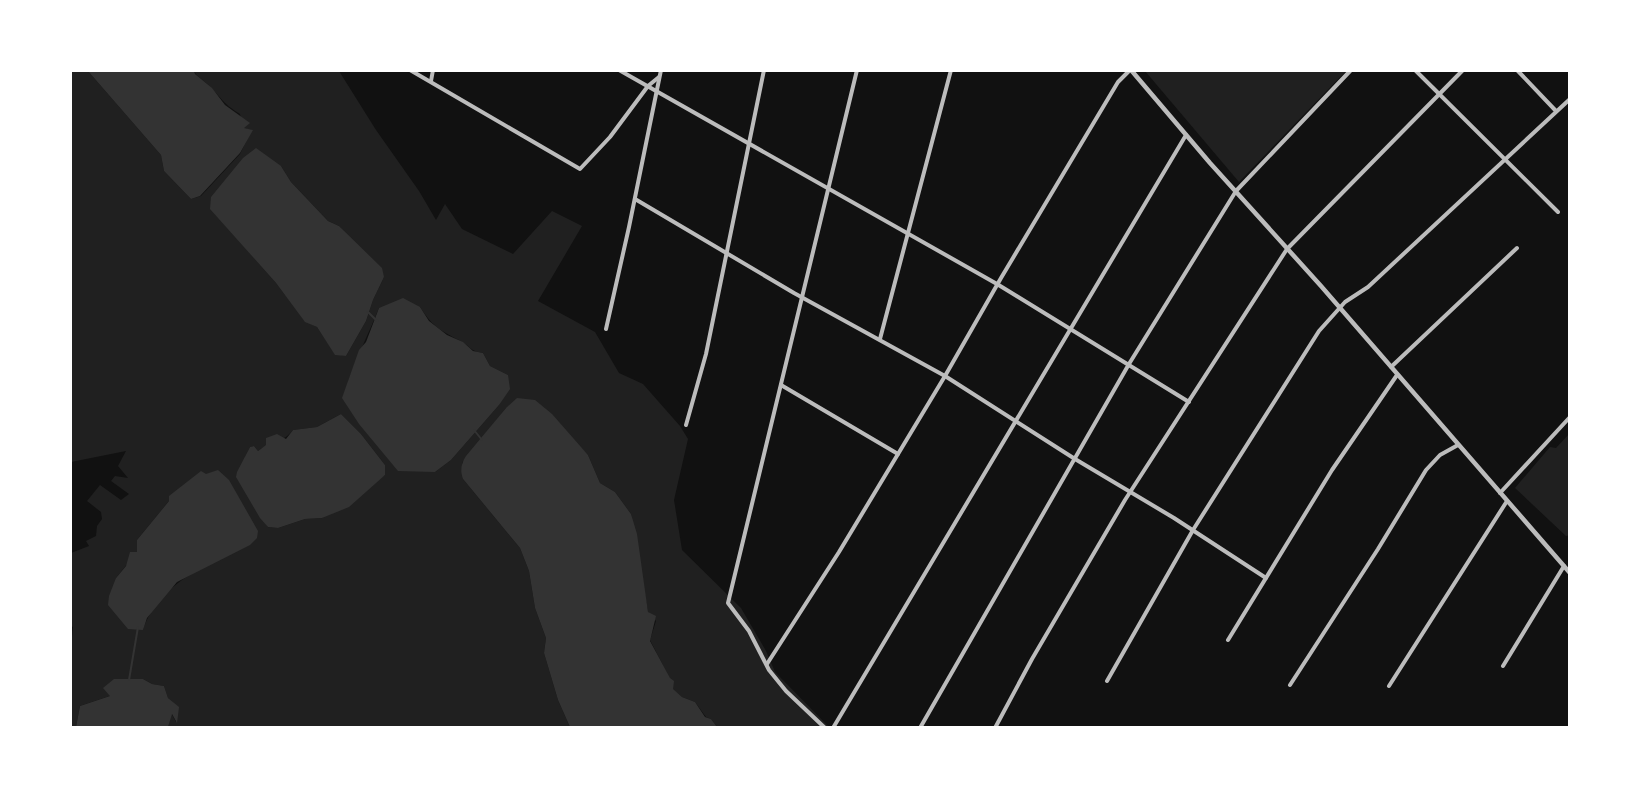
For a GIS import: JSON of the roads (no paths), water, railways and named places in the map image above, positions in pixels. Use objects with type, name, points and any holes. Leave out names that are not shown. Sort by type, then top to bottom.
[{"type":"street","points":[[411,70],[580,169],[610,137],[648,87],[659,77]]},
{"type":"street","points":[[431,81],[433,70]]},
{"type":"street","points":[[619,70],[997,284],[1189,402]]},
{"type":"street","points":[[606,329],[635,199],[660,70]]},
{"type":"street","points":[[686,425],[706,354],[764,70]]},
{"type":"street","points":[[825,728],[786,691],[766,664],[749,631],[728,603],[857,70]]},
{"type":"street","points":[[879,340],[951,70]]},
{"type":"street","points":[[766,664],[839,552],[1118,82],[1131,70],[1569,573]]},
{"type":"street","points":[[920,728],[1129,364],[1236,191],[1351,70]]},
{"type":"street","points":[[1415,70],[1558,212]]},
{"type":"street","points":[[995,728],[1032,659],[1131,491],[1287,249],[1463,70]]},
{"type":"street","points":[[1517,70],[1557,111]]},
{"type":"street","points":[[1107,681],[1193,530],[1319,331],[1339,307],[1368,287],[1569,99]]},
{"type":"street","points":[[833,728],[1186,135]]},
{"type":"street","points":[[635,199],[802,298],[945,376],[1266,578]]},
{"type":"street","points":[[1390,367],[1517,248]]},
{"type":"street","points":[[1228,640],[1332,470],[1397,375]]},
{"type":"street","points":[[781,385],[898,454]]},
{"type":"street","points":[[1500,493],[1569,417]]},
{"type":"street","points":[[1290,684],[1378,549],[1426,470],[1440,455],[1458,444]]},
{"type":"street","points":[[1389,686],[1507,501]]},
{"type":"street","points":[[1503,666],[1564,566]]},
{"type":"waterway","points":[[368,312],[377,321]]},
{"type":"waterway","points":[[474,430],[482,440]]},
{"type":"waterway","points":[[129,680],[138,627]]}]
